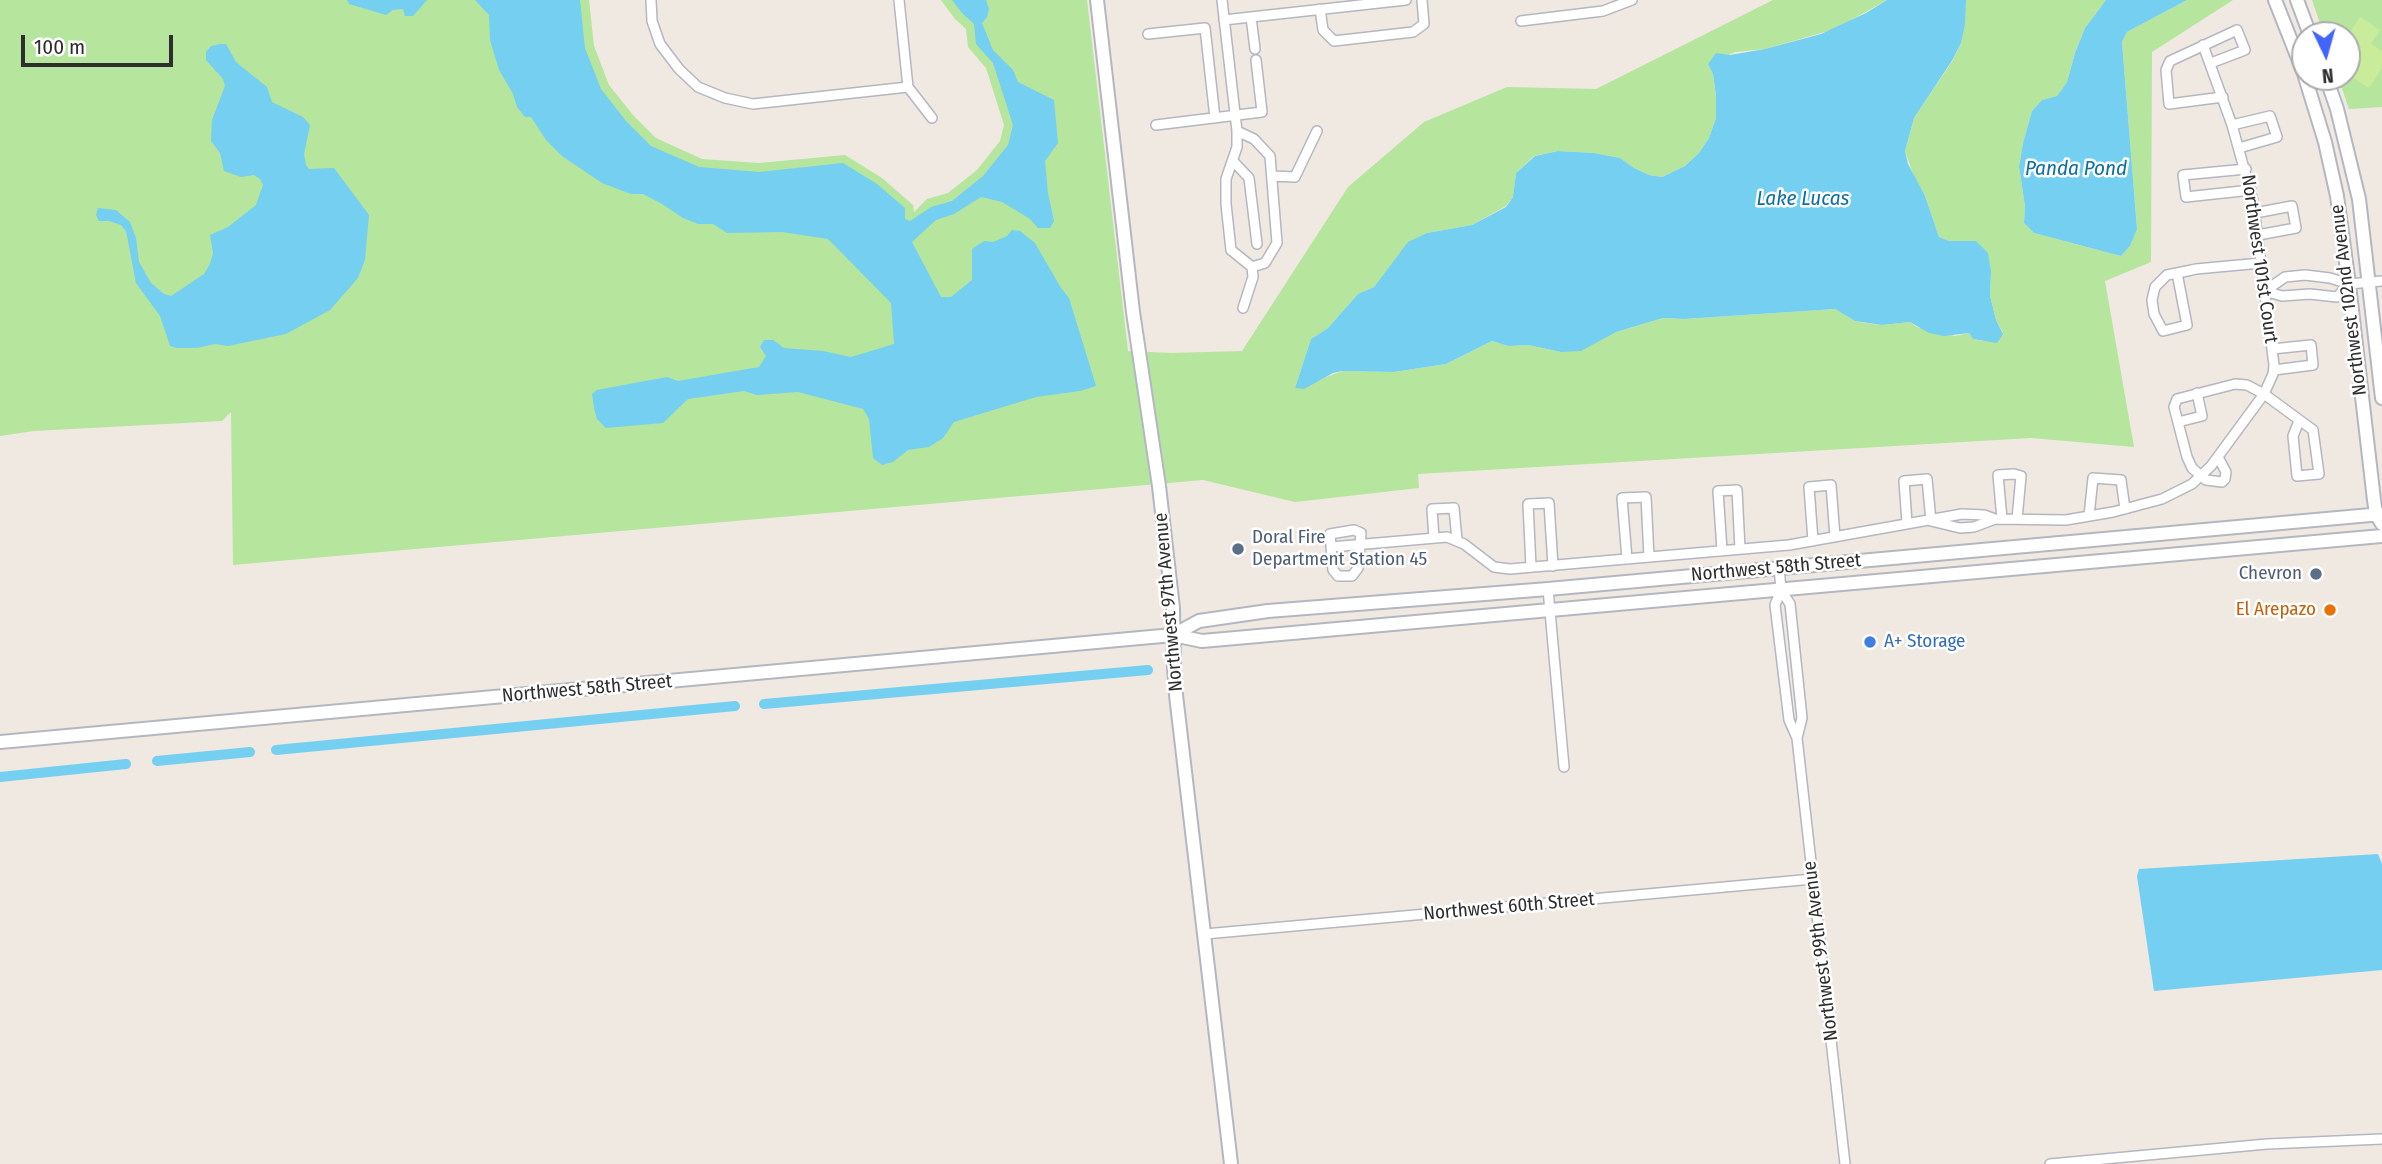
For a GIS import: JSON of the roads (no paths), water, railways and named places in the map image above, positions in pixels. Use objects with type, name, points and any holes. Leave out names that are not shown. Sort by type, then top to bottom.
[{"type":"street","points":[[651,0],[652,21],[660,44],[698,88],[725,98],[753,104],[908,87]]},
{"type":"street","points":[[899,0],[908,87],[932,118]]},
{"type":"street","name":"Northwest 97th Avenue","points":[[1097,0],[1133,312],[1161,500],[1173,608],[1175,686],[1231,1164]]},
{"type":"street","points":[[1222,0],[1237,131],[1237,147],[1226,178],[1231,250],[1252,267],[1253,277],[1242,308]]},
{"type":"street","points":[[1224,20],[1406,0]]},
{"type":"street","points":[[1320,9],[1323,30],[1334,41],[1413,32],[1424,24],[1422,0]]},
{"type":"street","points":[[1521,21],[1603,11],[1632,0]]},
{"type":"street","name":"Northwest 102nd Avenue","points":[[2275,0],[2291,41]]},
{"type":"street","points":[[2297,0],[2305,21]]},
{"type":"street","points":[[1251,17],[1255,49]]},
{"type":"street","points":[[1148,34],[1205,27],[1214,118]]},
{"type":"street","points":[[2211,63],[2245,50],[2237,30],[2167,64],[2165,70],[2169,104],[2223,97]]},
{"type":"street","name":"Northwest 101st Court","points":[[2201,476],[2264,394],[2274,370],[2251,190],[2223,97],[2203,45]]},
{"type":"street","points":[[1156,125],[1262,112],[1256,60]]},
{"type":"street","name":"Northwest 102nd Avenue","points":[[2310,91],[2333,177],[2380,517]]},
{"type":"street","name":"Northwest 102nd Avenue","points":[[2331,91],[2359,200],[2376,281],[2382,398]]},
{"type":"street","points":[[2232,125],[2270,116],[2277,137],[2239,148]]},
{"type":"street","points":[[1237,131],[1254,139],[1270,156],[1277,243],[1265,263],[1252,267]]},
{"type":"street","points":[[1272,176],[1295,177],[1317,131]]},
{"type":"street","points":[[1233,161],[1249,178],[1257,244]]},
{"type":"street","points":[[2246,169],[2183,176],[2186,197],[2251,190]]},
{"type":"street","points":[[2255,212],[2292,206],[2296,228],[2258,235]]},
{"type":"street","points":[[2177,273],[2187,325],[2163,331],[2154,314],[2153,293],[2160,280],[2177,273],[2261,263]]},
{"type":"street","points":[[2265,291],[2279,281],[2295,282],[2313,277],[2330,278],[2349,284],[2376,281]]},
{"type":"street","points":[[2265,291],[2282,296],[2310,294],[2337,297],[2349,284]]},
{"type":"street","points":[[2272,349],[2311,345],[2313,365],[2274,370]]},
{"type":"street","points":[[2218,457],[2224,467],[2225,480],[2211,482],[2189,463],[2174,402],[2177,399],[2228,385],[2242,384],[2264,394],[2309,426],[2315,435],[2319,474],[2297,475],[2293,436],[2299,421]]},
{"type":"street","points":[[2178,422],[2202,416],[2197,393]]},
{"type":"street","points":[[1998,519],[1998,475],[2014,474],[2021,476],[2017,519]]},
{"type":"street","points":[[1931,521],[1953,528],[1966,528],[1998,519],[2054,520],[2089,516],[2174,494],[2201,476]]},
{"type":"street","points":[[2089,516],[2093,478],[2121,480],[2124,509]]},
{"type":"street","points":[[1907,523],[1904,481],[1927,479],[1931,521]]},
{"type":"street","points":[[1814,541],[1809,487],[1831,485],[1835,537]]},
{"type":"street","points":[[1722,551],[1718,491],[1737,490],[1740,549]]},
{"type":"street","points":[[1627,559],[1622,498],[1646,497],[1649,557]]},
{"type":"street","points":[[1531,568],[1528,505],[1539,503],[1549,503],[1553,566]]},
{"type":"street","points":[[1434,538],[1432,509],[1454,508],[1457,540]]},
{"type":"street","points":[[1331,547],[1434,538],[1457,540],[1494,567],[1531,568],[1814,541],[1969,514],[1998,519]]},
{"type":"street","name":"Northwest 58th Street","points":[[1173,635],[1199,621],[1249,614],[2380,517]]},
{"type":"street","points":[[1359,531],[1357,571],[1347,577],[1338,576],[1333,570],[1331,547],[1330,534],[1359,531]]},
{"type":"street","name":"Northwest 58th Street","points":[[0,742],[1173,635],[1202,641],[2382,536]]},
{"type":"street","points":[[1779,567],[1781,590]]},
{"type":"street","points":[[1548,589],[1564,767]]},
{"type":"street","name":"Northwest 99th Avenue","points":[[1781,590],[1790,604],[1797,668],[1802,718],[1797,737]]},
{"type":"street","name":"Northwest 99th Avenue","points":[[1781,590],[1775,605],[1789,720],[1797,737],[1845,1164]]},
{"type":"street","name":"Northwest 60th Street","points":[[1205,934],[1813,879]]},
{"type":"street","points":[[2050,1164],[2267,1144],[2382,1139]]},
{"type":"water","points":[[347,0],[427,0],[413,16],[405,16],[403,9],[393,10],[386,15],[349,4]]},
{"type":"water","points":[[475,0],[580,0],[585,48],[601,89],[626,121],[651,146],[699,167],[759,172],[843,163],[877,184],[905,208],[905,219],[910,221],[931,207],[952,201],[983,176],[1008,145],[1013,125],[993,63],[976,44],[974,24],[952,0],[986,0],[989,9],[982,23],[993,50],[1013,70],[1018,82],[1054,100],[1058,143],[1045,161],[1054,221],[1050,228],[1038,228],[1030,219],[1002,202],[981,197],[954,214],[936,220],[912,242],[941,297],[951,297],[972,280],[972,249],[984,241],[993,242],[1007,236],[1012,230],[1020,231],[1035,243],[1069,298],[1096,386],[1036,397],[954,422],[943,438],[929,447],[908,450],[893,462],[882,465],[873,458],[869,419],[863,409],[798,392],[757,395],[744,391],[688,399],[663,423],[606,428],[597,419],[594,408],[592,394],[597,390],[667,377],[678,381],[759,367],[766,356],[760,347],[764,340],[773,340],[784,348],[823,351],[851,357],[894,344],[891,303],[828,239],[782,232],[727,233],[713,224],[698,224],[643,194],[631,194],[602,183],[562,156],[546,140],[531,117],[525,117],[517,107],[499,70],[490,40],[489,15]]},
{"type":"water","name":"Lake Lucas","points":[[1887,0],[1966,0],[1961,43],[1914,118],[1905,151],[1939,237],[1949,241],[1976,241],[1988,253],[1991,272],[1990,296],[2003,334],[1997,343],[1973,339],[1969,333],[1944,336],[1929,333],[1910,322],[1882,325],[1855,321],[1835,309],[1663,318],[1616,332],[1581,351],[1561,352],[1528,345],[1508,346],[1492,341],[1446,364],[1394,372],[1342,371],[1304,389],[1295,388],[1311,339],[1328,328],[1358,294],[1374,287],[1408,242],[1427,233],[1472,225],[1506,207],[1513,197],[1516,173],[1535,156],[1558,151],[1594,153],[1620,158],[1649,175],[1662,177],[1685,166],[1699,153],[1709,138],[1716,118],[1716,95],[1713,74],[1708,64],[1716,53],[1730,55],[1765,49],[1821,34]]},
{"type":"water","name":"Panda Pond","points":[[2106,0],[2187,0],[2127,32],[2122,42],[2137,229],[2130,246],[2121,256],[2034,233],[2024,223],[2025,206],[2019,167],[2032,111],[2042,100],[2057,96],[2067,82],[2085,28]]},
{"type":"water","points":[[226,44],[236,62],[267,87],[272,102],[303,117],[310,125],[304,154],[306,165],[309,169],[334,168],[369,215],[365,260],[358,278],[330,310],[286,334],[228,346],[215,344],[177,348],[170,346],[160,316],[136,283],[126,231],[121,225],[99,221],[96,215],[98,208],[116,210],[130,222],[136,238],[139,262],[151,283],[164,294],[171,296],[204,274],[213,253],[210,235],[228,227],[256,205],[263,185],[260,179],[254,175],[241,177],[224,171],[220,153],[211,141],[212,120],[225,86],[223,79],[206,60],[206,52],[211,46]]},
{"type":"water","points":[[2378,854],[2382,864],[2382,970],[2154,991],[2137,876],[2139,869]]},
{"type":"waterway","points":[[764,704],[1148,670]]},
{"type":"waterway","points":[[276,750],[735,706]]},
{"type":"waterway","points":[[157,761],[250,752]]},
{"type":"waterway","points":[[0,777],[126,764]]},
{"type":"place","name":"Doral Fire Department Station 45","points":[[1238,549]]},
{"type":"place","name":"Chevron","points":[[2316,574]]},
{"type":"place","name":"El Arepazo","points":[[2330,610]]},
{"type":"place","name":"A+ Storage","points":[[1870,642]]}]
